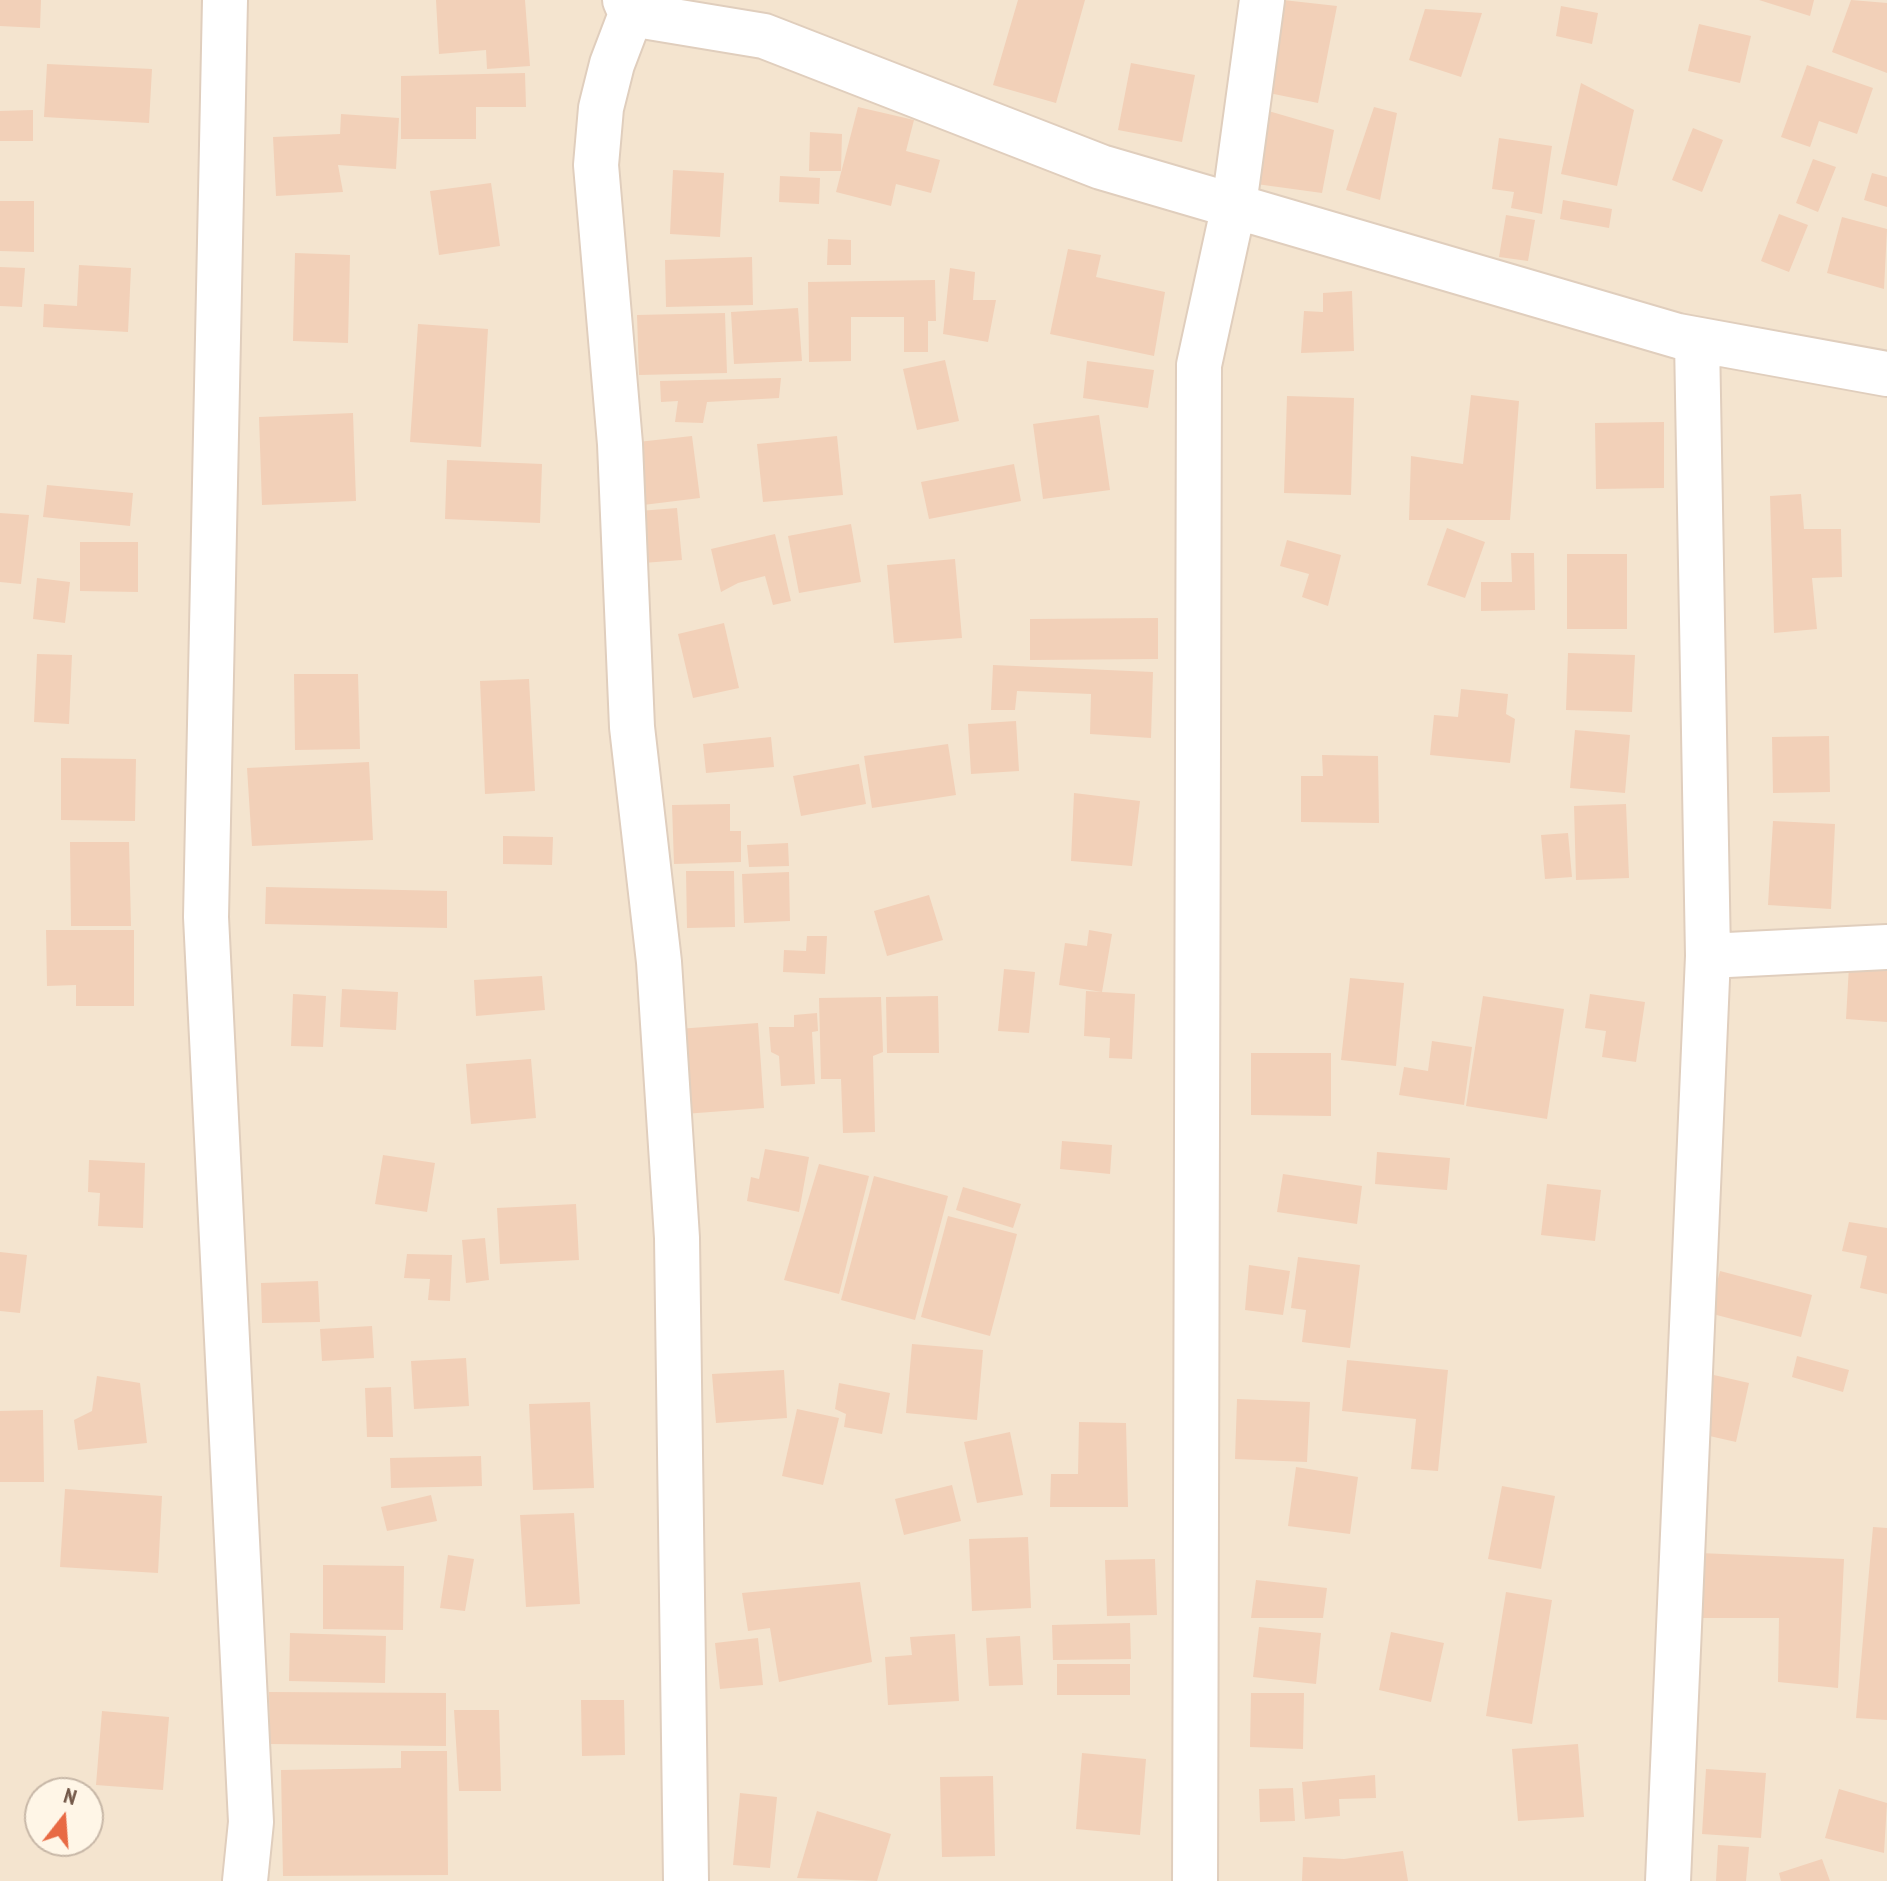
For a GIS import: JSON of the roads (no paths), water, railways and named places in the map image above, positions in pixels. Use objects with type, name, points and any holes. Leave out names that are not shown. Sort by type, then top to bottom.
[{"type":"street","points":[[225,0],[206,917],[251,1822],[245,1881]]},
{"type":"street","points":[[1195,1881],[1199,365],[1234,205],[1262,0]]},
{"type":"street","points":[[686,1881],[677,1238],[659,962],[632,727],[620,444],[596,165],[601,108],[612,64],[633,5],[764,36],[1101,167],[1697,340],[1887,374]]},
{"type":"street","points":[[1668,1881],[1708,956],[1697,340]]},
{"type":"street","points":[[1708,956],[1887,947]]}]
